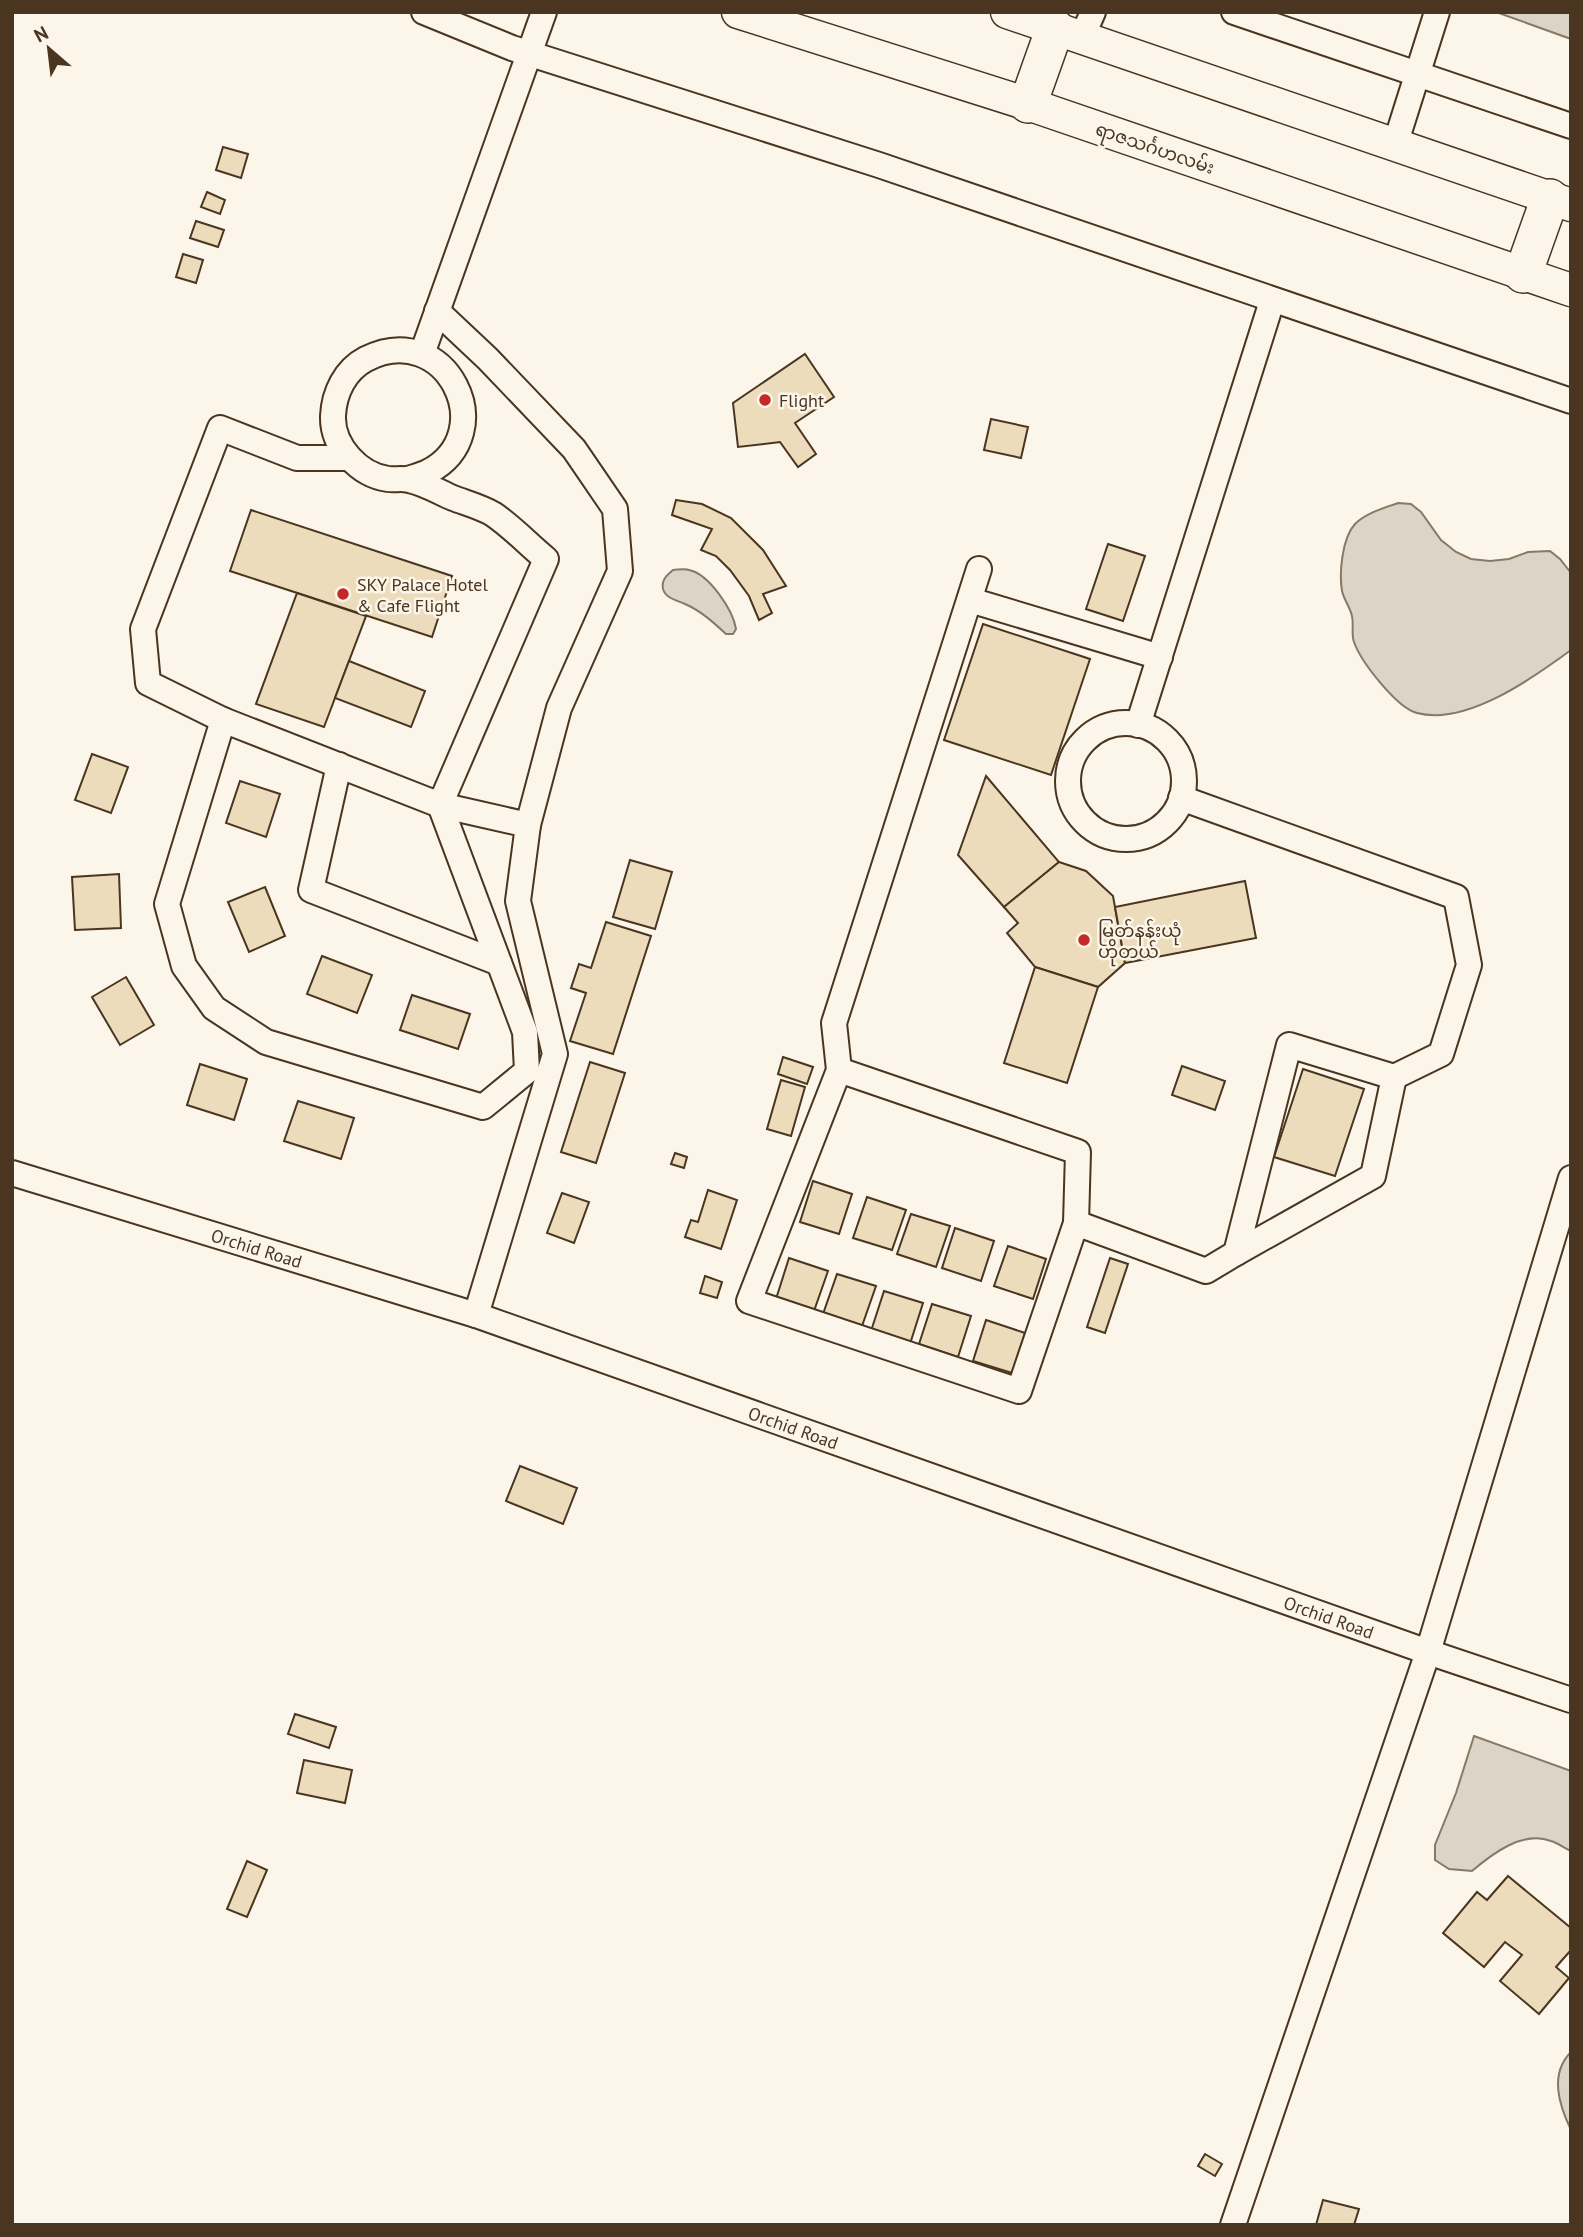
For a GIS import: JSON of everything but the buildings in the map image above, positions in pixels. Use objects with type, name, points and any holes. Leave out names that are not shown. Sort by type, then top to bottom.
[{"type":"highway","points":[[1028,104],[1076,26]]},
{"type":"highway","points":[[1523,274],[1560,201]]},
{"type":"main road","name":"ရာဇသင်္ဂဟလမ်း","points":[[738,12],[1028,104],[1571,290]]},
{"type":"main road","points":[[1007,12],[1076,26],[1395,145],[1560,201]]},
{"type":"street","points":[[425,12],[528,53],[879,165],[1571,401]]},
{"type":"street","points":[[422,354],[544,12]]},
{"type":"street","points":[[1234,12],[1571,126]]},
{"type":"street","points":[[1395,145],[1437,12]]},
{"type":"street","points":[[1138,725],[1272,301]]},
{"type":"street","points":[[437,311],[488,359],[574,449],[615,509],[620,571],[559,708],[528,825],[518,901],[555,1054],[476,1315]]},
{"type":"street","points":[[401,350],[422,354],[440,365],[454,381],[462,400],[463,422],[457,442],[445,460],[428,472],[408,479],[387,479],[366,472],[350,458],[338,440],[333,419],[335,398],[344,378],[360,362],[379,352],[401,350]]},
{"type":"street","points":[[350,458],[297,458],[220,428],[143,629],[148,683],[223,720],[440,805],[528,825]]},
{"type":"street","points":[[223,720],[167,904],[184,966],[214,1008],[266,1042],[483,1107],[527,1071],[525,1032],[440,805],[545,559],[493,514],[408,479]]},
{"type":"street","points":[[839,1070],[1078,1152],[1076,1223],[1019,1391],[749,1301],[839,1070],[834,1023],[979,569]]},
{"type":"street","points":[[970,600],[1160,657]]},
{"type":"street","points":[[1119,724],[1138,725],[1156,732],[1171,744],[1180,761],[1184,779],[1181,798],[1173,815],[1159,829],[1142,837],[1123,839],[1104,835],[1088,825],[1076,811],[1069,793],[1068,774],[1074,755],[1085,740],[1101,729],[1119,724]]},
{"type":"street","points":[[339,765],[311,890],[499,963]]},
{"type":"street","points":[[1181,798],[1455,897],[1469,965],[1441,1054],[1394,1077],[1289,1045],[1236,1252]]},
{"type":"street","points":[[1076,1223],[1206,1271],[1373,1175],[1394,1077]]},
{"type":"street","name":"Orchid Road","points":[[12,1173],[476,1315],[1428,1652],[1571,1700]]},
{"type":"street","points":[[1233,2225],[1428,1652],[1571,1178]]},
{"type":"shaded area","points":[[1496,12],[1571,12],[1571,39]]},
{"type":"shaded area","points":[[1398,503],[1411,504],[1421,512],[1441,540],[1456,552],[1471,559],[1490,561],[1509,559],[1528,552],[1550,551],[1560,559],[1571,573],[1571,650],[1498,697],[1456,713],[1417,713],[1400,703],[1372,672],[1358,651],[1353,639],[1352,616],[1342,591],[1341,575],[1344,547],[1355,524],[1370,514]]},
{"type":"shaded area","points":[[685,569],[697,573],[712,585],[734,621],[736,629],[733,634],[726,634],[696,610],[667,595],[663,583],[673,570]]},
{"type":"shaded area","points":[[1474,1736],[1571,1771],[1571,1851],[1540,1838],[1508,1845],[1472,1871],[1449,1869],[1435,1860],[1435,1845],[1456,1793]]},
{"type":"shaded area","points":[[1571,2052],[1571,2130],[1560,2100],[1558,2080],[1564,2061]]},
{"type":"place","name":"Flight","points":[[765,400]]},
{"type":"place","name":"SKY Palace Hotel & Cafe Flight","points":[[343,594]]},
{"type":"place","name":"မြတ်နန်းယုံ ဟိုတယ်","points":[[1084,940]]}]
